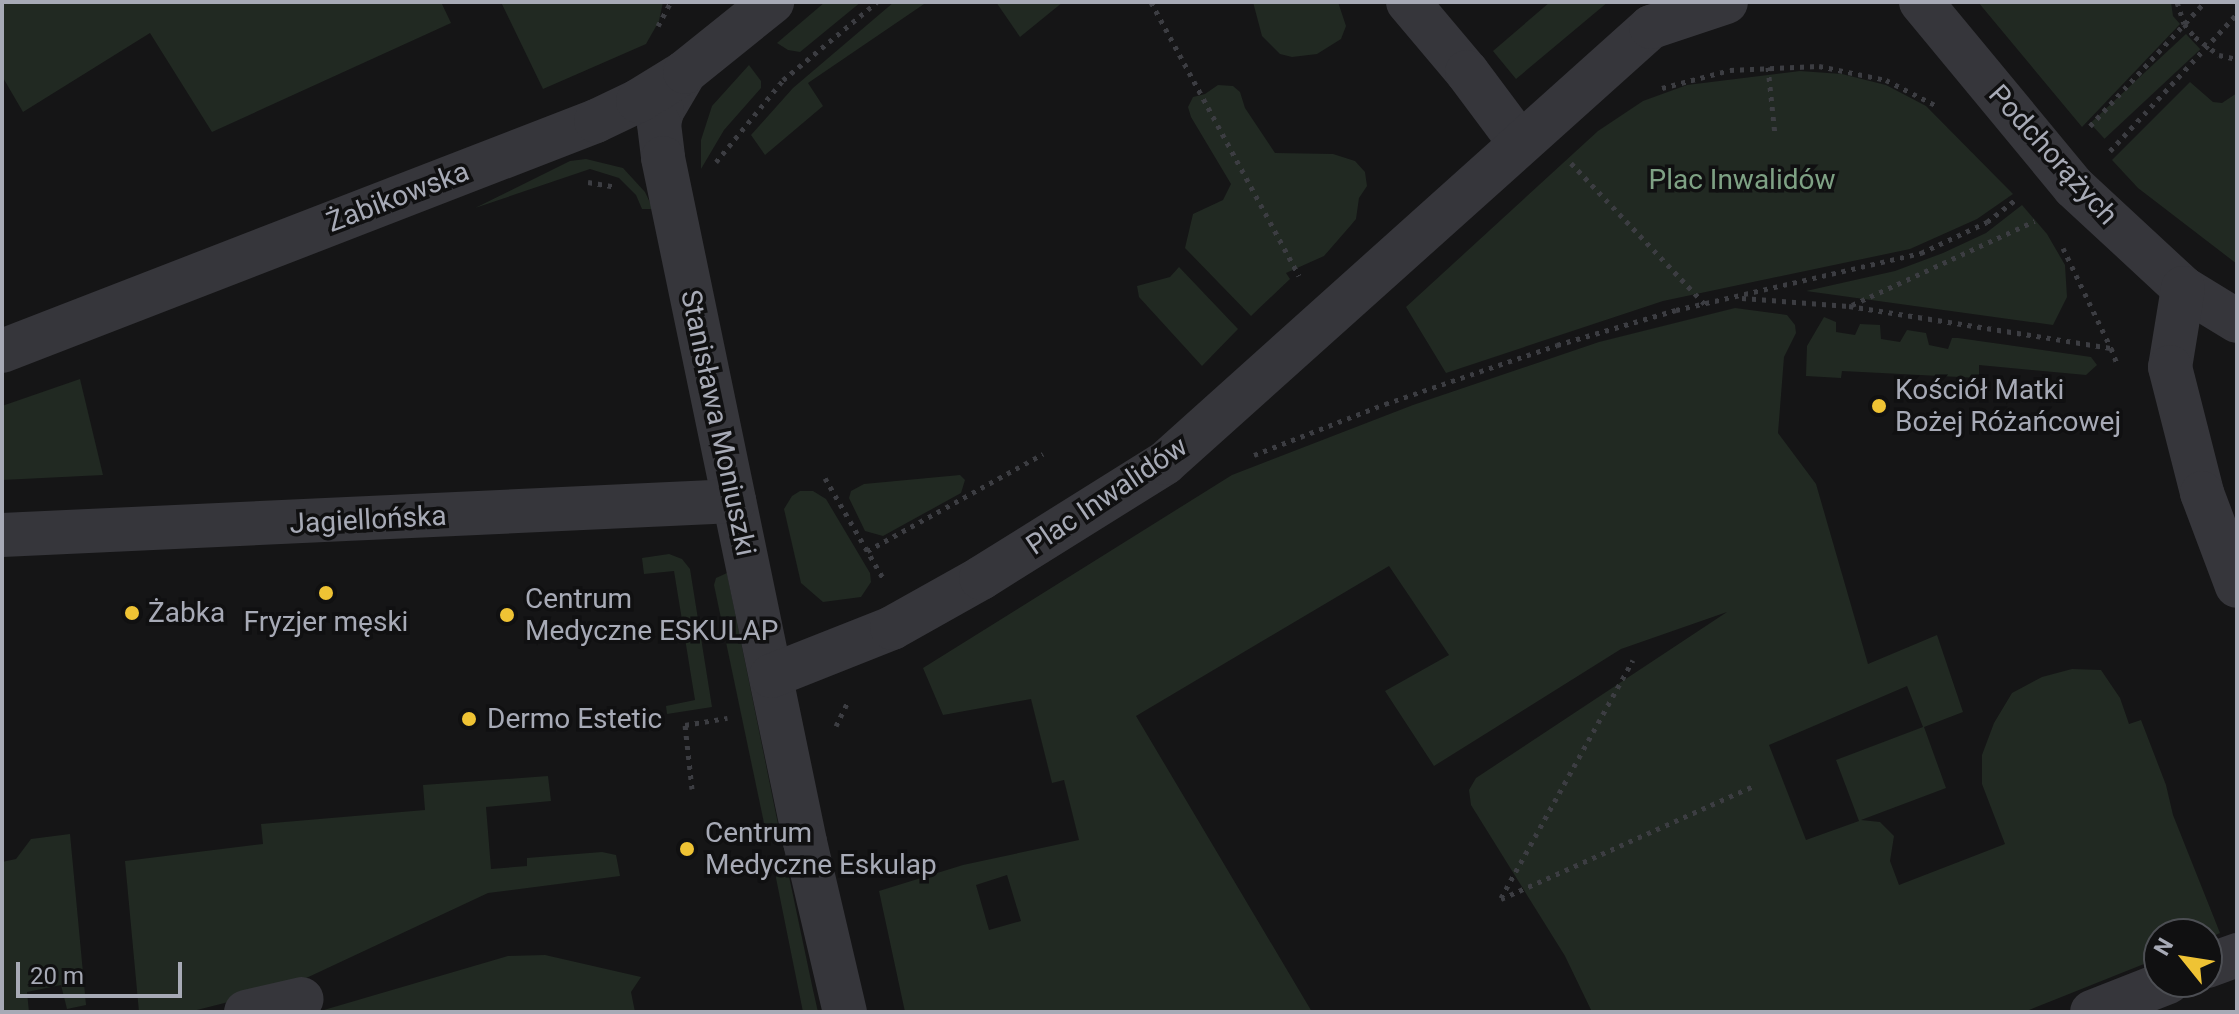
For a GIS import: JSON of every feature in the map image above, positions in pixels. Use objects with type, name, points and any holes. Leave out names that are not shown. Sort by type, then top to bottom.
[{"type":"street","name":"Żabikowska","points":[[2,351],[596,121],[638,101],[685,72],[772,2]]},
{"type":"street","points":[[1408,2],[1467,72],[1520,143]]},
{"type":"street","name":"Plac Inwalidów","points":[[771,676],[892,628],[981,578],[1165,463],[1658,15],[1726,2]]},
{"type":"street","name":"Podchorążych","points":[[1921,2],[2054,165],[2183,288],[2237,321]]},
{"type":"street","name":"Stanisława Moniuszki","points":[[685,72],[662,111],[661,142],[771,676],[845,1012]]},
{"type":"street","points":[[2183,288],[2170,367],[2202,493],[2237,586]]},
{"type":"street","name":"Jagiellońska","points":[[2,535],[734,501]]},
{"type":"street","points":[[2092,1012],[2143,992]]},
{"type":"street","points":[[246,1012],[302,999]]},
{"type":"path","points":[[711,168],[783,80],[877,2]]},
{"type":"path","points":[[1151,2],[1304,285]]},
{"type":"path","points":[[2177,2],[2184,24],[2207,48],[2237,59]]},
{"type":"path","points":[[1244,459],[1385,404],[1557,345],[1705,304],[1921,253],[1987,222],[2054,165],[2205,2]]},
{"type":"path","points":[[1655,90],[1730,70],[1819,66],[1866,74],[1912,91],[1945,115]]},
{"type":"path","points":[[1768,67],[1775,135]]},
{"type":"path","points":[[1562,154],[1705,304]]},
{"type":"path","points":[[583,182],[610,184],[625,195]]},
{"type":"path","points":[[2060,243],[2122,377]]},
{"type":"path","points":[[1736,297],[1849,306],[2111,348]]},
{"type":"path","points":[[867,551],[1043,454]]},
{"type":"path","points":[[825,478],[890,591]]},
{"type":"path","points":[[1633,660],[1501,899],[1756,785]]},
{"type":"path","points":[[692,789],[685,725],[731,718]]},
{"type":"green space","points":[[2,2],[441,2],[451,23],[212,132],[150,33],[23,112],[2,76]]},
{"type":"green space","points":[[501,2],[663,2],[659,21],[646,44],[543,89]]},
{"type":"green space","points":[[825,2],[861,2],[800,52],[788,50],[777,43]]},
{"type":"green space","points":[[894,2],[927,2],[808,83],[823,106],[765,155],[751,135],[793,88]]},
{"type":"green space","points":[[996,2],[1063,2],[1020,37]]},
{"type":"green space","points":[[1253,2],[1338,2],[1346,26],[1341,39],[1317,54],[1292,57],[1280,54],[1262,36]]},
{"type":"green space","points":[[1550,2],[1608,2],[1516,79],[1493,51]]},
{"type":"green space","points":[[1978,2],[2171,2],[2173,16],[2180,24],[2082,127]]},
{"type":"green space","points":[[2186,34],[2200,49],[2105,139],[2090,123]]},
{"type":"green space","points":[[749,65],[761,81],[761,88],[724,130],[701,169],[701,140],[712,106]]},
{"type":"green space","name":"Plac Inwalidów","points":[[1800,71],[1842,74],[1886,85],[1926,106],[2013,194],[1977,219],[1910,249],[1663,301],[1446,373],[1406,307],[1598,131],[1643,101],[1687,85]]},
{"type":"green space","points":[[2190,82],[2213,102],[2222,103],[2237,93],[2237,264],[2138,188],[2112,160]]},
{"type":"green space","points":[[1218,85],[1233,86],[1240,92],[1245,108],[1275,153],[1333,154],[1355,161],[1365,172],[1367,186],[1359,198],[1356,219],[1324,256],[1286,273],[1290,279],[1251,316],[1185,248],[1193,214],[1223,200],[1231,184],[1188,107],[1193,97],[1205,94]]},
{"type":"green space","points":[[586,159],[623,168],[645,192],[653,209],[642,209],[636,195],[619,178],[590,169],[475,208],[570,161]]},
{"type":"green space","points":[[2022,205],[2047,234],[2065,265],[2067,297],[2053,325],[1806,291],[1895,271],[1943,253],[1986,233]]},
{"type":"green space","points":[[1179,267],[1238,329],[1202,366],[1139,297],[1137,286],[1170,277]]},
{"type":"green space","points":[[1735,308],[1787,315],[1795,325],[1796,333],[1784,357],[1778,433],[1816,484],[1868,664],[1937,635],[1963,712],[1924,727],[1946,788],[1861,820],[1880,822],[1894,836],[1890,861],[1899,885],[2005,844],[1982,784],[1982,755],[1994,723],[2012,693],[2042,677],[2072,669],[2101,670],[2120,698],[2129,724],[2141,720],[2166,785],[2173,815],[2214,918],[2143,918],[2143,964],[2024,1012],[1592,1012],[1565,956],[1471,805],[1469,790],[1476,778],[1727,612],[1621,649],[1434,766],[1385,691],[1449,655],[1389,566],[1136,716],[1312,1012],[905,1012],[879,891],[963,865],[1079,840],[1064,780],[1052,783],[1031,699],[943,715],[923,668],[1232,475],[1413,405],[1599,342]],"holes":[[[1907,686],[1923,727],[1836,760],[1859,821],[1806,840],[1769,745]],[[1007,875],[1021,921],[989,930],[976,885]]]},
{"type":"green space","points":[[1824,317],[1836,322],[1836,332],[1855,335],[1860,324],[1880,325],[1881,339],[1900,342],[1907,330],[1926,333],[1929,345],[1948,349],[1952,338],[1958,338],[2091,357],[2097,365],[2086,375],[1979,365],[1979,378],[1842,371],[1841,378],[1806,376],[1807,346]]},
{"type":"green space","points":[[80,379],[103,475],[2,480],[2,406]]},
{"type":"green space","points":[[960,475],[965,480],[961,493],[883,536],[865,531],[849,498],[851,491],[864,484]]},
{"type":"green space","points":[[800,491],[813,491],[826,499],[870,573],[871,582],[861,597],[823,602],[801,583],[784,509],[792,496]]},
{"type":"green space","points":[[669,554],[682,559],[690,569],[712,707],[667,714],[666,706],[695,700],[674,571],[644,574],[642,558]]},
{"type":"green space","points":[[727,573],[779,829],[773,830],[764,823],[714,585],[716,578]]},
{"type":"green space","points":[[548,776],[551,801],[486,807],[491,869],[527,866],[527,858],[602,852],[616,855],[620,876],[488,893],[287,987],[189,1012],[139,1012],[125,861],[263,844],[261,824],[425,810],[423,785]]},
{"type":"green space","points":[[70,834],[86,1005],[67,1009],[61,985],[27,992],[29,1012],[2,1012],[2,862],[16,859],[31,839]]},
{"type":"green space","points":[[786,862],[818,1012],[803,1012],[776,878],[778,865]]},
{"type":"green space","points":[[545,955],[641,977],[631,992],[635,1012],[317,1012],[508,956]]},
{"type":"place","name":"Kościół Matki Bożej Różańcowej","points":[[1879,406]]},
{"type":"place","name":"Fryzjer męski","points":[[326,593]]},
{"type":"place","name":"Żabka","points":[[132,613]]},
{"type":"place","name":"Centrum Medyczne ESKULAP","points":[[507,615]]},
{"type":"place","name":"Dermo Estetic","points":[[469,719]]},
{"type":"place","name":"Centrum Medyczne Eskulap","points":[[687,849]]}]
